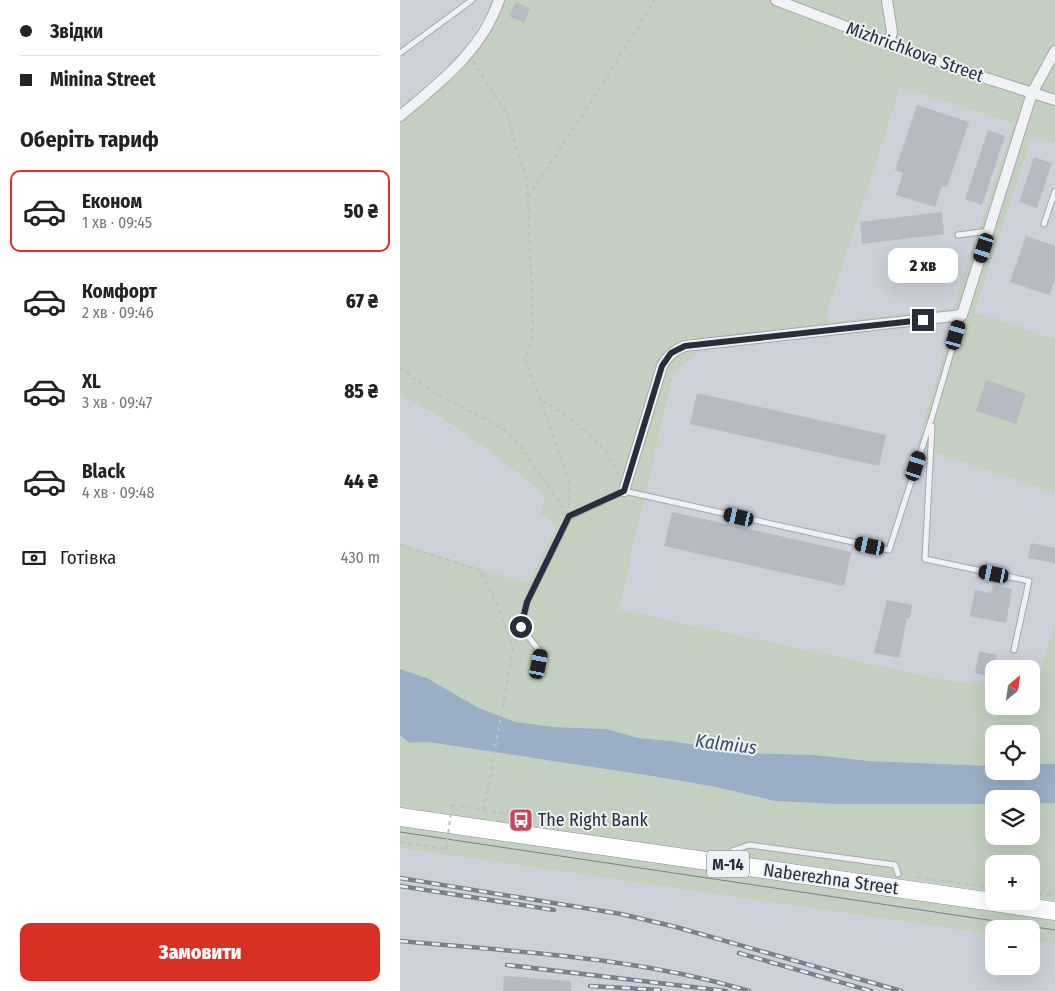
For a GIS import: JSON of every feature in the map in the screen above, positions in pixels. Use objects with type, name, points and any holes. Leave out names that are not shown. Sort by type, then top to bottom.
[{"type":"highway","name":"Naberezhna Street","points":[[400,817],[1055,911]]},
{"type":"street","points":[[400,116],[467,57],[495,10],[498,0]]},
{"type":"street","name":"Mizhrichkova Street","points":[[776,0],[957,69],[1055,100]]},
{"type":"street","points":[[887,0],[892,32],[889,44]]},
{"type":"street","points":[[624,491],[662,366],[667,357],[675,350],[685,346],[962,315],[1032,93],[1055,51]]},
{"type":"lane","points":[[400,54],[472,0]]},
{"type":"lane","points":[[1044,224],[1055,191]]},
{"type":"lane","points":[[958,235],[990,231]]},
{"type":"lane","points":[[537,675],[541,653],[521,627],[527,602],[569,516],[624,491],[889,550],[932,417],[962,315]]},
{"type":"lane","points":[[932,417],[925,559],[1029,581],[1014,650]]},
{"type":"lane","points":[[732,851],[749,845],[895,865],[898,874]]},
{"type":"path","points":[[528,197],[590,104],[655,0]]},
{"type":"path","points":[[467,57],[477,64],[506,113],[527,181],[532,320],[531,343],[525,358],[542,401],[569,481],[569,516]]},
{"type":"path","points":[[400,368],[443,398],[506,430],[515,439],[569,516]]},
{"type":"path","points":[[542,401],[568,416],[599,445],[614,462],[624,491]]},
{"type":"path","points":[[400,545],[480,570],[501,613],[513,649]]},
{"type":"path","points":[[484,810],[513,649],[521,627]]},
{"type":"path","points":[[400,842],[446,849],[452,805],[502,813],[503,818]]},
{"type":"path","points":[[1040,894],[1055,896]]},
{"type":"shaded area","points":[[400,0],[492,0],[488,11],[462,52],[400,109]]},
{"type":"shaded area","points":[[901,87],[1013,124],[953,308],[827,322],[827,313]]},
{"type":"shaded area","points":[[1032,136],[1055,144],[1055,339],[975,313]]},
{"type":"shaded area","points":[[952,322],[916,447],[1055,493],[1055,621],[1040,673],[1040,660],[985,660],[985,683],[951,681],[619,609],[674,372],[703,350]]},
{"type":"shaded area","points":[[400,395],[421,406],[492,451],[546,496],[557,525],[528,583],[400,543]]},
{"type":"shaded area","points":[[400,848],[985,934],[985,975],[1040,975],[1040,942],[1055,944],[1055,991],[400,991]]},
{"type":"green space","points":[[492,0],[1055,0],[1055,144],[1032,136],[975,312],[1055,339],[1055,493],[916,447],[952,323],[703,350],[674,372],[619,609],[951,681],[985,683],[985,715],[1040,715],[1040,673],[1055,621],[1055,764],[1040,764],[1040,725],[985,725],[985,766],[870,761],[815,755],[744,753],[672,741],[639,738],[607,729],[555,727],[516,722],[479,708],[427,678],[400,669],[400,543],[528,583],[557,525],[540,514],[546,496],[476,441],[400,395],[400,109],[454,60],[476,32]],"holes":[[[901,87],[1013,124],[953,308],[828,322],[827,313]]]},
{"type":"green space","points":[[400,735],[409,743],[427,742],[658,777],[716,787],[774,801],[834,804],[985,804],[985,845],[1040,845],[1040,804],[1055,803],[1055,901],[1040,898],[1040,855],[985,855],[985,891],[400,809]]},
{"type":"green space","points":[[400,825],[1055,919],[1055,944],[1040,942],[1040,920],[985,920],[985,934],[400,848]]},
{"type":"water","points":[[400,669],[427,678],[479,708],[516,722],[555,727],[607,729],[639,738],[672,741],[744,753],[815,755],[870,761],[985,766],[985,780],[1040,780],[1040,764],[1055,764],[1055,803],[1040,804],[1040,790],[985,790],[985,804],[834,804],[774,801],[716,787],[658,777],[427,742],[409,743],[400,735]]},
{"type":"building","points":[[516,2],[530,9],[524,23],[509,16]]},
{"type":"building","points":[[917,105],[969,122],[947,187],[942,186],[935,207],[896,195],[903,173],[895,170]]},
{"type":"building","points":[[988,130],[1005,136],[982,205],[965,199]]},
{"type":"building","points":[[1034,157],[1052,163],[1037,208],[1019,202]]},
{"type":"building","points":[[942,212],[944,234],[862,244],[860,222]]},
{"type":"building","points":[[1026,236],[1055,246],[1055,278],[1049,295],[1010,282]]},
{"type":"building","points":[[986,380],[1026,394],[1016,424],[976,411]]},
{"type":"building","points":[[697,393],[886,435],[879,466],[690,424]]},
{"type":"building","points":[[672,512],[851,552],[844,586],[664,546]]},
{"type":"building","points":[[1031,543],[1055,548],[1055,563],[1028,558]]},
{"type":"building","points":[[993,585],[1012,589],[1006,623],[970,616],[975,590],[991,593]]},
{"type":"building","points":[[887,600],[912,605],[910,618],[907,618],[899,658],[874,653]]},
{"type":"building","points":[[979,651],[997,655],[996,660],[985,660],[985,675],[975,673]]},
{"type":"building","points":[[504,976],[571,981],[571,991],[503,991]]},
{"type":"tram line","points":[[400,832],[1055,930]]},
{"type":"railway","points":[[400,878],[621,914],[676,927],[901,991]]},
{"type":"railway","points":[[400,886],[554,910]]},
{"type":"railway","points":[[400,941],[576,957],[620,963],[663,970],[749,991]]},
{"type":"railway","points":[[739,953],[871,991]]},
{"type":"railway","points":[[507,965],[726,991]]},
{"type":"railway","points":[[590,986],[660,990]]},
{"type":"place","name":"The Right Bank","points":[[521,820]]},
{"type":"route","points":[[521,627],[527,602],[569,516],[624,491],[662,366],[671,353],[685,346],[923,320]]},
{"type":"water label","name":"Kalmius","points":[[726,744]]}]
